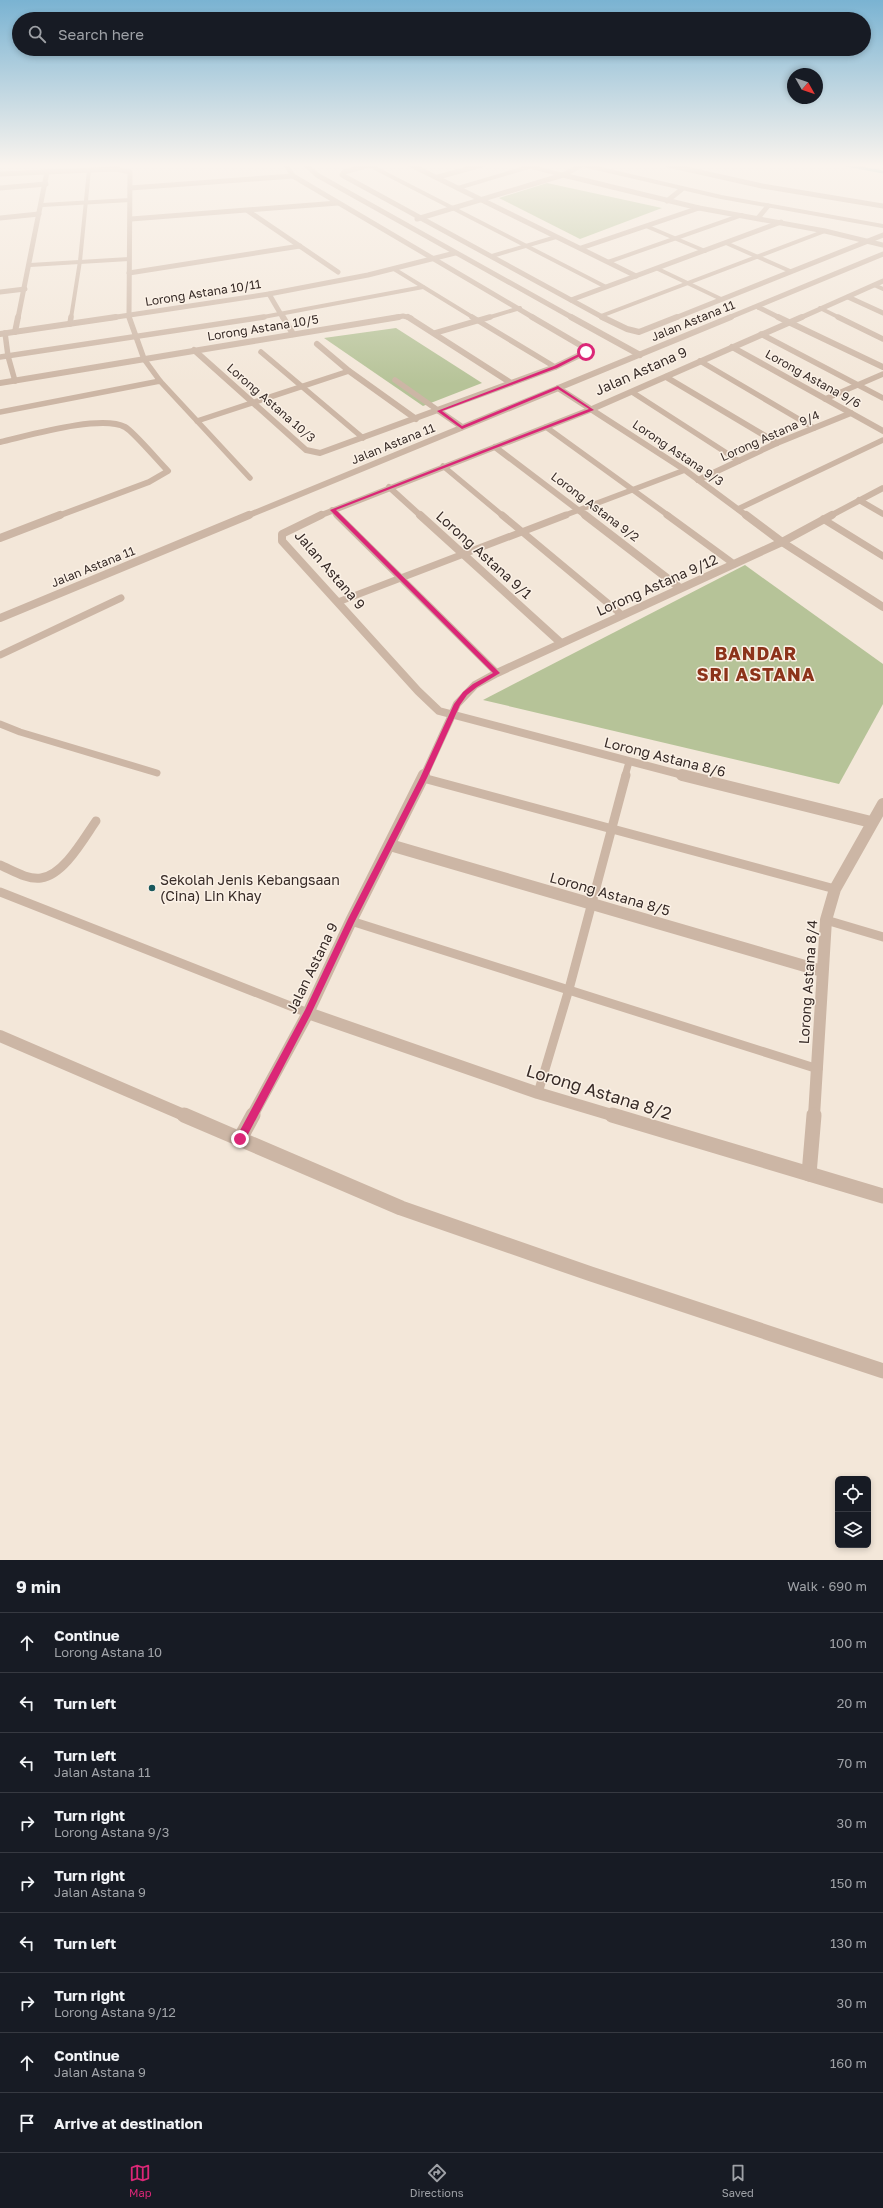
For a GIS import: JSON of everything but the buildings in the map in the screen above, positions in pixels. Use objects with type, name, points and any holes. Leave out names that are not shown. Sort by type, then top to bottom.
[{"type":"street","points":[[14,332],[25,289],[35,238]]},
{"type":"street","points":[[129,316],[130,238]]},
{"type":"street","points":[[288,238],[338,272]]},
{"type":"street","points":[[363,438],[555,367],[581,356],[586,352],[584,348],[520,308],[399,238]]},
{"type":"street","points":[[428,238],[640,355]]},
{"type":"street","name":"Jalan Astana 11","points":[[458,238],[601,316],[627,329],[639,332],[875,238]]},
{"type":"street","points":[[558,238],[636,276]]},
{"type":"street","points":[[581,248],[611,238]]},
{"type":"street","points":[[571,300],[740,238]]},
{"type":"street","points":[[858,238],[883,245]]},
{"type":"street","points":[[129,273],[300,246]]},
{"type":"street","name":"Lorong Astana 10/11","points":[[3,333],[129,316],[269,294],[394,269],[455,253]]},
{"type":"street","name":"Jalan Astana 11","points":[[0,618],[462,427],[758,307],[883,254]]},
{"type":"street","name":"Jalan Astana 9","points":[[240,1139],[308,1013],[351,921],[390,846],[452,716],[439,711],[430,704],[282,541],[282,534],[332,510],[592,409],[883,281]]},
{"type":"street","points":[[0,292],[25,289]]},
{"type":"street","points":[[269,294],[293,334]]},
{"type":"street","points":[[848,297],[883,313]]},
{"type":"street","points":[[758,307],[790,321],[883,368]]},
{"type":"street","name":"Lorong Astana 10/5","points":[[0,383],[403,316],[410,317],[511,383]]},
{"type":"street","points":[[317,344],[349,371],[416,419]]},
{"type":"street","name":"Lorong Astana 9/6","points":[[732,347],[883,431]]},
{"type":"street","name":"Lorong Astana 10/3","points":[[194,350],[250,402],[311,453],[320,453],[363,438]]},
{"type":"street","points":[[666,376],[777,443]]},
{"type":"street","name":"Lorong Astana 9/3","points":[[558,388],[684,470],[782,542],[883,608]]},
{"type":"street","points":[[439,411],[462,427]]},
{"type":"street","name":"Lorong Astana 9/4","points":[[698,480],[777,443],[851,413]]},
{"type":"street","points":[[0,442],[96,423],[118,423],[125,427],[168,471],[149,482],[0,538]]},
{"type":"street","name":"Lorong Astana 9/2","points":[[495,447],[680,588]]},
{"type":"street","name":"Lorong Astana 9/1","points":[[389,488],[561,642]]},
{"type":"street","name":"Lorong Astana 9/12","points":[[452,716],[457,704],[465,694],[475,685],[497,673],[561,642],[782,542],[883,488]]},
{"type":"street","points":[[859,500],[883,514]]},
{"type":"street","name":"Lorong Astana 8/6","points":[[452,716],[871,822]]},
{"type":"street","name":"Lorong Astana 8/4","points":[[809,1174],[818,1068],[822,971],[826,920],[835,889],[871,822],[883,804]]},
{"type":"street","name":"Lorong Astana 8/5","points":[[390,846],[822,971]]},
{"type":"street","name":"Lorong Astana 8/2","points":[[308,1013],[538,1093],[883,1196]]},
{"type":"street","points":[[0,1036],[401,1208],[591,1274],[883,1371]]},
{"type":"lane","points":[[70,324],[83,238]]},
{"type":"lane","points":[[510,238],[606,287]]},
{"type":"lane","points":[[492,256],[553,238]]},
{"type":"lane","points":[[608,262],[674,238],[705,251]]},
{"type":"lane","points":[[601,316],[686,282],[806,238]]},
{"type":"lane","points":[[726,243],[790,271]]},
{"type":"lane","points":[[30,265],[129,259]]},
{"type":"lane","points":[[394,269],[555,367]]},
{"type":"lane","points":[[658,269],[721,299]]},
{"type":"lane","points":[[874,285],[883,289]]},
{"type":"lane","points":[[0,357],[282,314],[423,287]]},
{"type":"lane","points":[[435,333],[520,308]]},
{"type":"lane","points":[[820,308],[883,339]]},
{"type":"lane","points":[[129,316],[144,359],[160,380],[250,478]]},
{"type":"lane","points":[[3,333],[15,381]]},
{"type":"lane","points":[[761,334],[883,398]]},
{"type":"lane","points":[[261,352],[363,438]]},
{"type":"lane","points":[[700,361],[814,428]]},
{"type":"lane","points":[[197,420],[349,371]]},
{"type":"lane","points":[[825,399],[883,374]]},
{"type":"lane","points":[[0,412],[160,380]]},
{"type":"lane","points":[[395,380],[439,411]]},
{"type":"lane","points":[[632,392],[739,461]]},
{"type":"lane","points":[[546,427],[635,490],[734,564]]},
{"type":"lane","points":[[738,509],[883,440]]},
{"type":"lane","points":[[443,466],[622,615]]},
{"type":"lane","points":[[338,602],[463,554],[523,533],[684,470]]},
{"type":"lane","points":[[332,510],[399,578],[497,673]]},
{"type":"lane","points":[[823,520],[883,556]]},
{"type":"lane","points":[[0,655],[121,598]]},
{"type":"lane","points":[[0,724],[20,732],[156,773]]},
{"type":"lane","points":[[538,1093],[569,989],[629,762]]},
{"type":"lane","points":[[423,778],[835,889]]},
{"type":"lane","points":[[0,865],[33,877],[49,876],[61,868],[96,821]]},
{"type":"lane","points":[[0,892],[308,1013]]},
{"type":"lane","points":[[826,920],[883,937]]},
{"type":"lane","points":[[351,921],[818,1068]]},
{"type":"green space","points":[[396,328],[482,383],[423,406],[324,338]]},
{"type":"green space","points":[[745,565],[883,664],[883,704],[839,784],[483,700]]},
{"type":"place","name":"Sekolah Jenis Kebangsaan (Cina) Lin Khay","points":[[152,888]]},
{"type":"district","name":"BANDAR SRI ASTANA","points":[[756,664]]},
{"type":"route","points":[[240,1139],[308,1013],[351,921],[423,778],[457,704],[475,685],[497,673],[399,578],[332,510],[592,409],[558,388],[462,427],[439,411],[555,367],[581,356],[586,352]]}]
